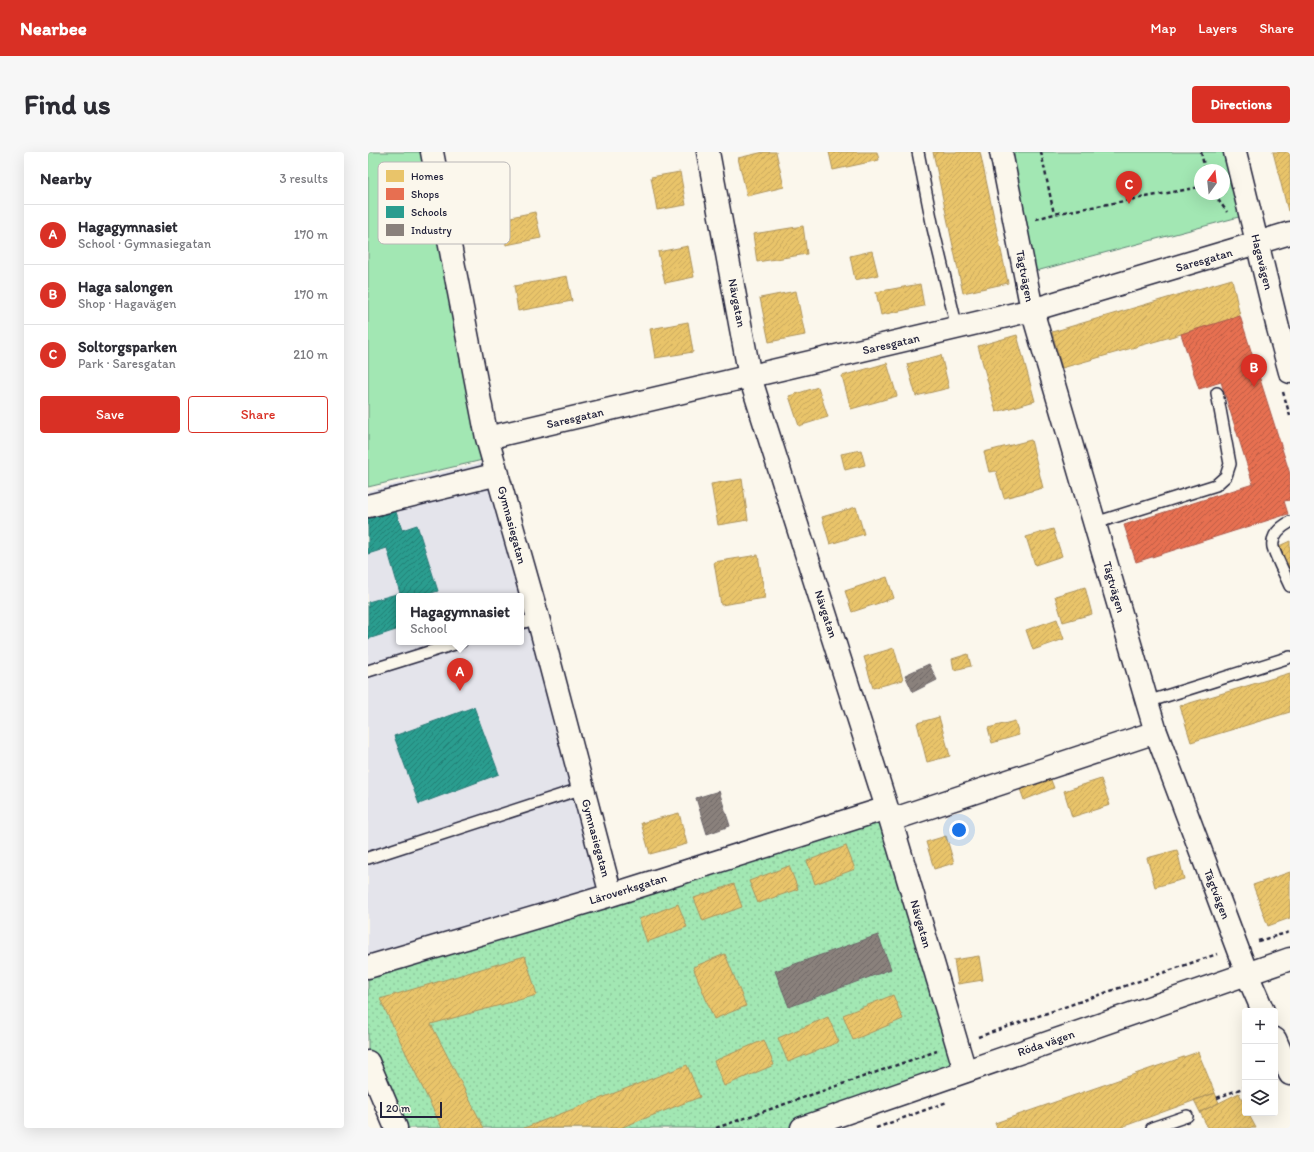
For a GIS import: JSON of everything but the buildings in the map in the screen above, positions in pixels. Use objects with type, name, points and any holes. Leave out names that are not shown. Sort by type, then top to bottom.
[{"type":"street","name":"Gymnasiegatan","points":[[432,152],[434,162]]},
{"type":"street","name":"Nävgatan","points":[[708,152],[750,376],[889,814],[965,1071]]},
{"type":"street","name":"Tägtvägen","points":[[1001,152],[1032,310],[1156,732],[1247,974],[1262,1008]]},
{"type":"street","name":"Hagavägen","points":[[1235,152],[1290,372]]},
{"type":"street","name":"Saresgatan","points":[[487,438],[1032,310],[1290,234]]},
{"type":"street","name":"Gymnasiegatan","points":[[450,244],[487,438],[498,474],[530,620],[582,788],[611,894]]},
{"type":"street","points":[[368,506],[498,474]]},
{"type":"street","name":"Läroverksgatan","points":[[368,968],[611,894],[889,814],[1156,732]]},
{"type":"street","name":"Röda vägen","points":[[802,1128],[1290,959]]},
{"type":"street","points":[[1277,1044],[1290,1074]]},
{"type":"street","points":[[368,1062],[396,1128]]},
{"type":"lane","points":[[918,152],[933,228],[957,328]]},
{"type":"lane","points":[[1095,523],[1216,485],[1226,476],[1230,464],[1217,393]]},
{"type":"lane","points":[[1290,522],[1282,526],[1275,535],[1273,547],[1290,586]]},
{"type":"lane","points":[[368,671],[451,645]]},
{"type":"lane","points":[[1147,702],[1290,658]]},
{"type":"lane","points":[[368,858],[582,788]]},
{"type":"lane","points":[[1152,1128],[1187,1116]]},
{"type":"path","points":[[1041,152],[1054,214]]},
{"type":"path","points":[[1201,152],[1204,164]]},
{"type":"path","points":[[1015,226],[1054,214],[1194,188]]},
{"type":"path","points":[[1237,947],[1290,932]]},
{"type":"path","points":[[1217,1098],[1242,1088]]},
{"type":"shaded area","points":[[491,460],[604,890],[368,961],[368,491]]},
{"type":"green space","points":[[368,152],[428,152],[430,162],[378,162],[378,244],[447,244],[491,458],[368,487]]},
{"type":"green space","points":[[1001,152],[1235,152],[1250,214],[1025,274]]},
{"type":"green space","points":[[887,808],[965,1071],[802,1128],[396,1128],[368,1062],[368,967]]},
{"type":"place","name":"Soltorgsparken","points":[[1129,204]]},
{"type":"place","name":"Haga salongen","points":[[1254,387]]},
{"type":"place","name":"Hagagymnasiet","points":[[460,691]]}]
